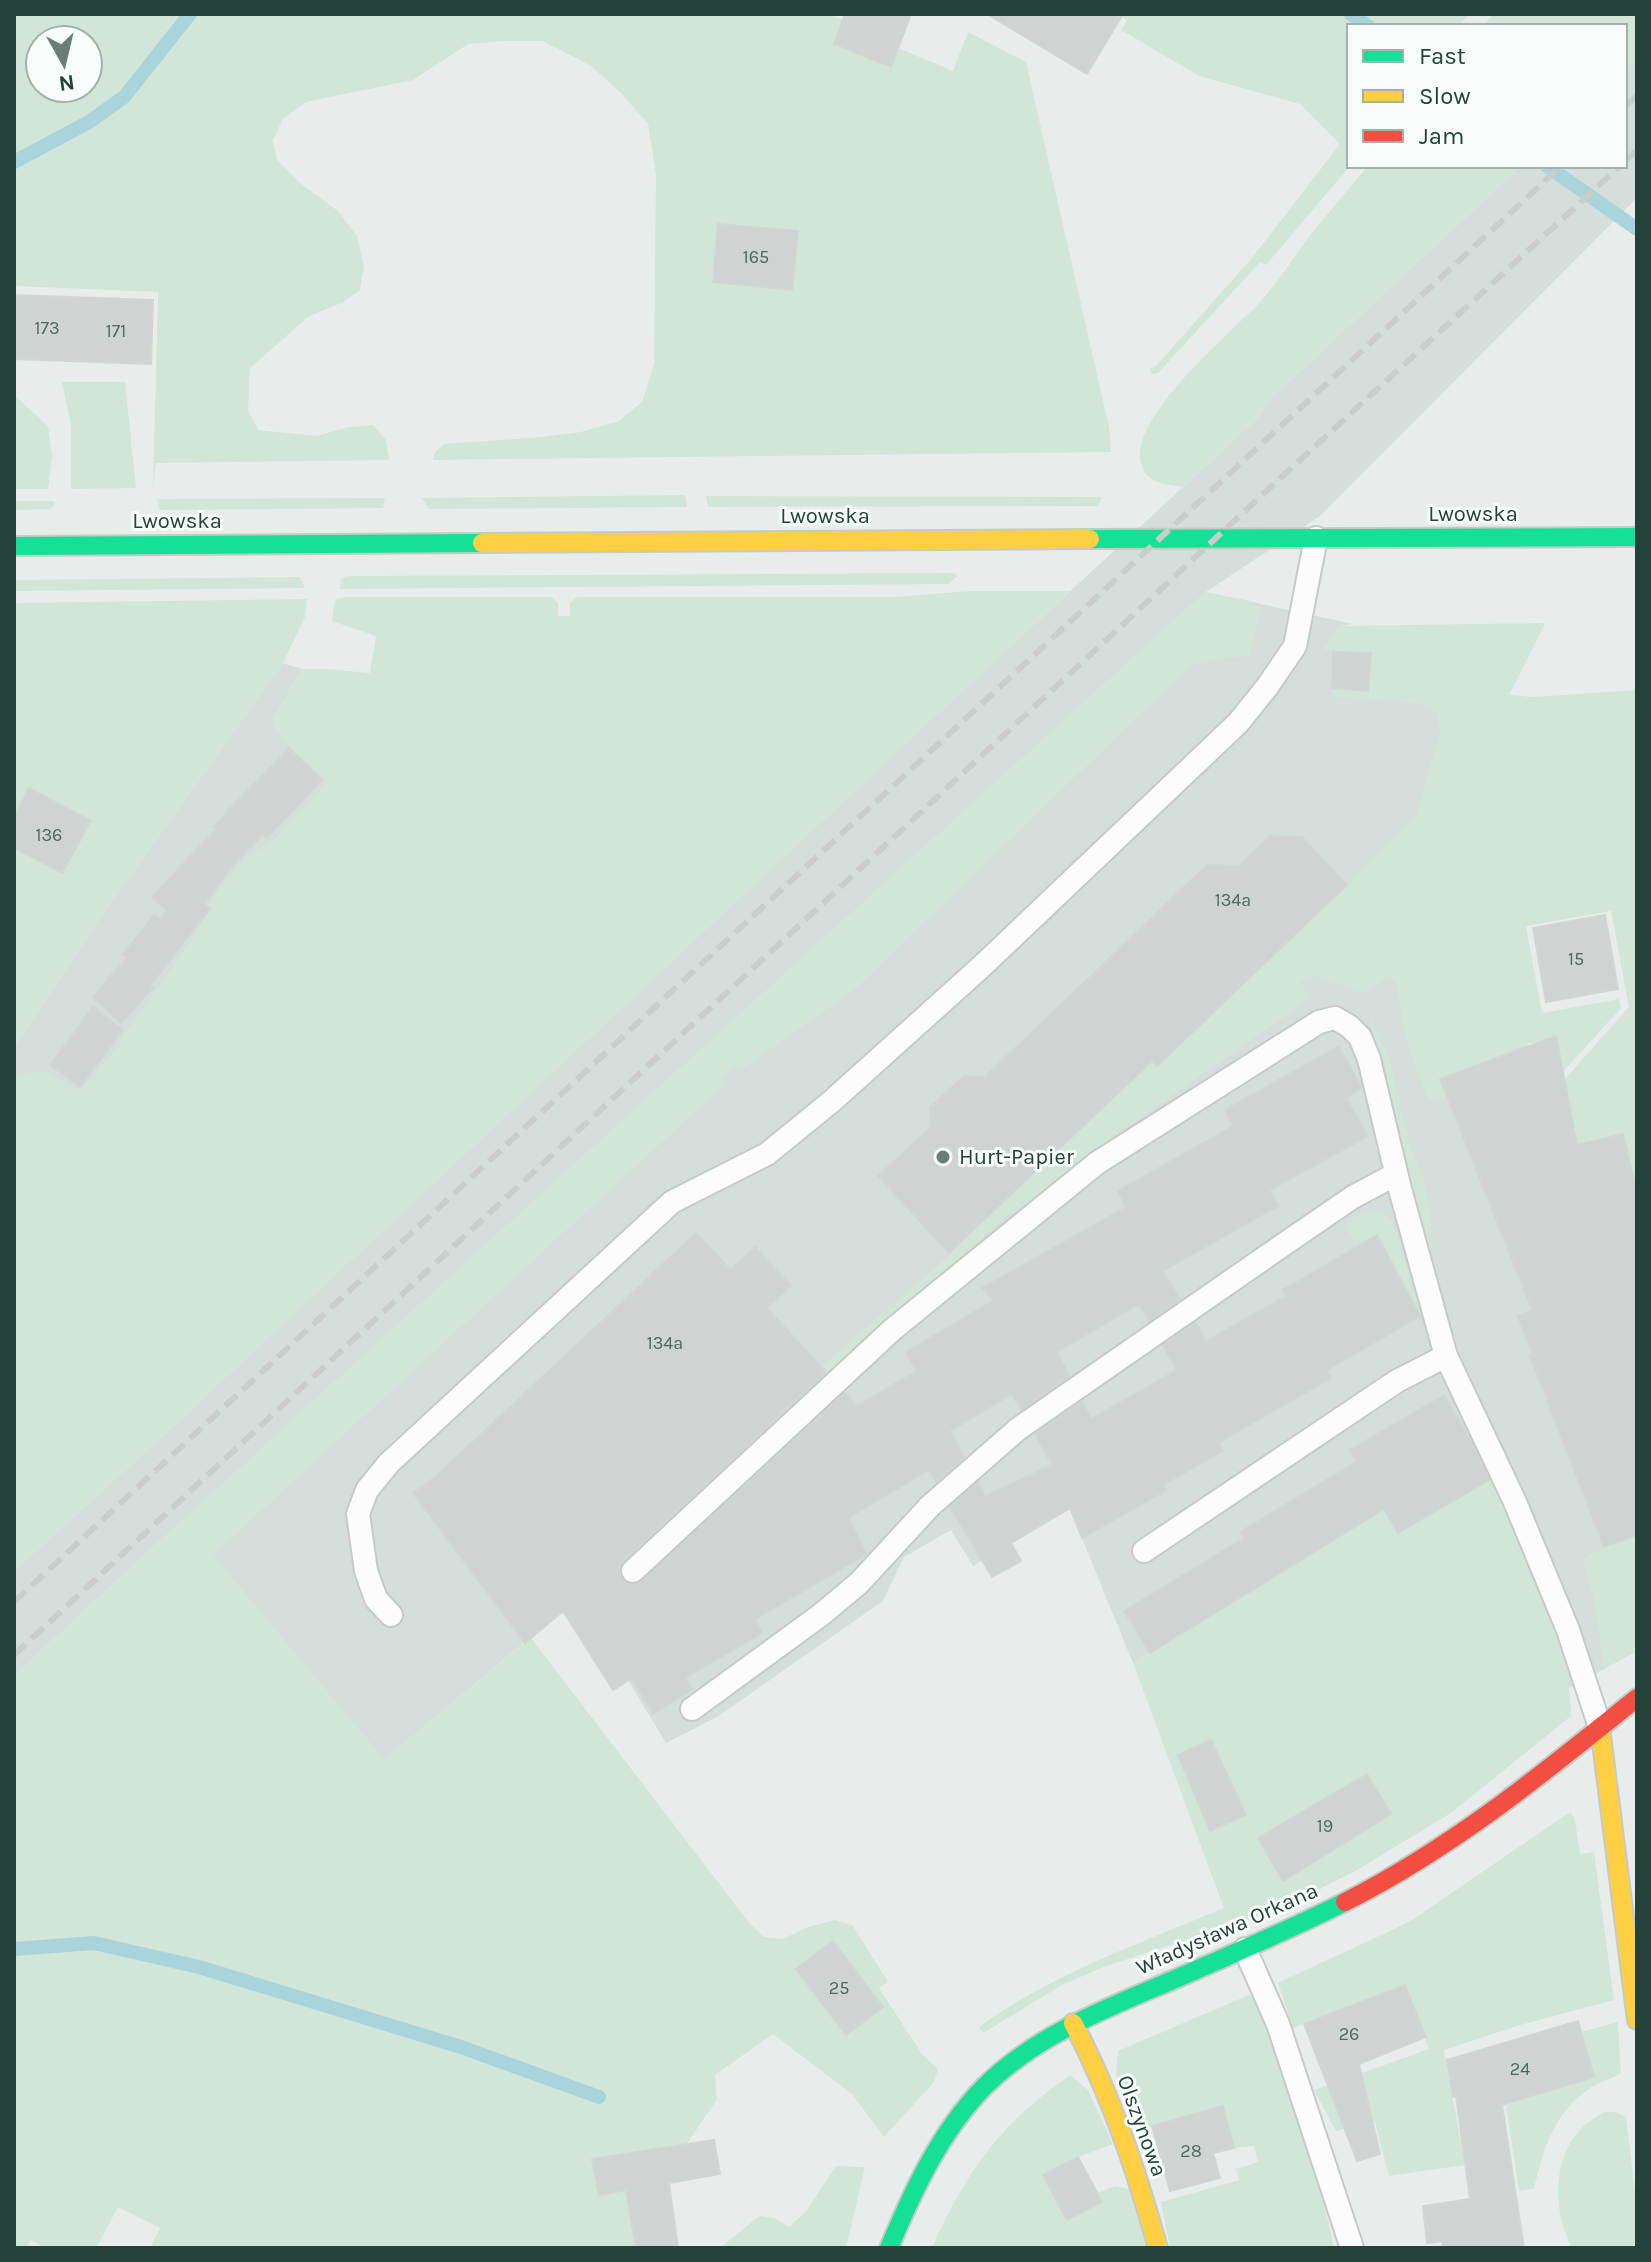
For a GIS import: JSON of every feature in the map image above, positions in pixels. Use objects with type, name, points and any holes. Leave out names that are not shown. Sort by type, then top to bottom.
[{"type":"main road","name":"Lwowska","points":[[14,546],[1637,537]]},
{"type":"main road","name":"Władysława Orkana","points":[[889,2248],[930,2158],[956,2120],[985,2086],[1025,2052],[1073,2023],[1331,1910],[1447,1845],[1637,1698]]},
{"type":"main road","points":[[1600,1727],[1637,2020]]},
{"type":"main road","name":"Olszynowa","points":[[1073,2023],[1095,2066],[1131,2162],[1158,2248]]},
{"type":"lane","points":[[391,1615],[376,1599],[366,1571],[358,1514],[367,1490],[389,1463],[672,1202],[767,1154],[832,1101],[981,967],[1238,723],[1295,646],[1316,538]]},
{"type":"lane","points":[[633,1571],[892,1330],[1097,1163],[1319,1022],[1335,1018],[1360,1037],[1369,1059],[1396,1174],[1446,1356],[1521,1516],[1568,1630],[1600,1727]]},
{"type":"lane","points":[[692,1709],[822,1614],[859,1583],[930,1506],[1018,1429],[1353,1197],[1396,1174]]},
{"type":"lane","points":[[1144,1551],[1397,1381],[1446,1356]]},
{"type":"lane","points":[[1245,1949],[1278,2024],[1352,2248]]},
{"type":"shaded area","points":[[1637,58],[1637,198],[1320,516],[1206,592],[1353,624],[1340,626],[1324,650],[1450,647],[1539,1104],[1637,1124],[1637,1651],[1569,1688],[1571,1716],[1270,1578],[1272,1581],[1133,1663],[1070,1509],[973,1566],[951,1530],[904,1557],[883,1601],[717,1717],[666,1743],[628,1680],[632,1678],[578,1598],[384,1760],[182,1521],[14,1676],[14,1571],[1260,416],[1268,401],[1519,168],[1627,168],[1627,67]]},
{"type":"shaded area","points":[[283,663],[302,669],[273,720],[345,786],[66,1147],[14,1105],[14,1048],[97,922]]},
{"type":"green space","points":[[14,14],[828,14],[843,20],[834,45],[891,66],[898,48],[953,71],[968,32],[1026,62],[1109,427],[1111,452],[433,460],[435,452],[444,444],[581,432],[619,421],[642,402],[654,364],[656,174],[648,124],[620,92],[591,66],[543,41],[468,44],[413,80],[306,102],[283,119],[273,140],[277,160],[300,183],[338,211],[357,236],[364,266],[360,290],[343,302],[308,317],[250,368],[248,409],[258,430],[316,436],[349,427],[373,425],[386,440],[389,460],[156,463],[153,489],[158,292],[14,286]]},
{"type":"green space","points":[[1117,14],[1470,14],[1460,24],[1347,24],[1348,168],[1266,265],[1260,262],[1158,373],[1151,374],[1150,368],[1155,367],[1252,258],[1340,144],[1300,104],[1199,76],[1121,30],[1127,20]]},
{"type":"green space","points":[[1494,14],[1637,14],[1637,58],[1627,67],[1627,24],[1485,24]]},
{"type":"green space","points":[[1366,168],[1519,168],[1268,401],[1260,416],[1183,487],[1151,479],[1140,457],[1145,435],[1159,409],[1179,383],[1261,301]]},
{"type":"green space","points":[[62,382],[125,382],[136,488],[71,489],[71,425]]},
{"type":"green space","points":[[14,395],[48,426],[52,456],[48,489],[14,489]]},
{"type":"green space","points":[[685,495],[687,507],[429,509],[422,498]]},
{"type":"green space","points":[[706,496],[1102,497],[1098,506],[708,507]]},
{"type":"green space","points":[[385,498],[383,508],[160,510],[157,499]]},
{"type":"green space","points":[[14,501],[55,503],[51,509],[14,510]]},
{"type":"green space","points":[[955,573],[958,576],[948,584],[340,589],[341,579],[351,576]]},
{"type":"green space","points":[[300,577],[305,588],[14,591],[14,580]]},
{"type":"green space","points":[[970,591],[1070,591],[14,1571],[14,1076],[46,1072],[81,1090],[108,1059],[189,944],[209,912],[212,899],[237,867],[254,852],[271,843],[326,784],[325,778],[287,744],[273,720],[302,669],[370,673],[376,636],[332,621],[335,600],[344,597],[551,597],[558,603],[558,616],[570,616],[570,602],[578,597],[894,597]]},
{"type":"green space","points":[[1205,592],[1250,601],[1249,605],[1261,607],[1250,656],[1208,660],[1190,666],[854,990],[739,1071],[734,1066],[720,1078],[725,1084],[213,1555],[384,1759],[531,1638],[750,1924],[764,1937],[783,1939],[808,1927],[835,1920],[853,1926],[888,1982],[879,1988],[922,2054],[938,2069],[934,2082],[884,2137],[852,2094],[773,2034],[715,2075],[717,2099],[684,2148],[592,2159],[599,2195],[626,2190],[636,2248],[150,2248],[160,2228],[118,2207],[96,2248],[46,2248],[31,2240],[26,2248],[14,2248],[14,1676]]},
{"type":"green space","points":[[307,599],[305,617],[283,663],[97,922],[14,1048],[14,603]]},
{"type":"green space","points":[[1545,623],[1509,695],[1534,697],[1637,690],[1637,1192],[1623,1134],[1554,1151],[1591,1299],[1587,1301],[1637,1405],[1637,1494],[1532,1211],[1540,1207],[1507,1122],[1540,1110],[1539,1104],[1567,1098],[1564,1080],[1629,1007],[1611,911],[1526,926],[1542,1013],[1619,999],[1621,1008],[1563,1072],[1556,1038],[1527,1044],[1441,1079],[1447,1096],[1432,1100],[1427,1097],[1406,1039],[1396,982],[1390,975],[1363,993],[1317,976],[1300,981],[1309,999],[1137,1120],[1021,1211],[1010,1213],[828,1375],[821,1367],[950,1255],[944,1248],[1015,1190],[1152,1061],[1157,1066],[1416,817],[1440,733],[1438,715],[1430,707],[1414,702],[1336,698],[1332,695],[1332,688],[1368,690],[1370,653],[1323,650],[1340,626]]},
{"type":"green space","points":[[1369,1015],[1388,1056],[1410,1146],[1423,1177],[1430,1212],[1431,1271]]},
{"type":"green space","points":[[1367,1211],[1381,1212],[1392,1221],[1422,1315],[1377,1235],[1358,1247],[1347,1229],[1347,1222]]},
{"type":"green space","points":[[1492,1478],[1566,1652],[1571,1716],[1451,1813],[1357,1870],[1230,1928],[1101,1968],[1062,1985],[982,2032],[979,2027],[1007,2008],[1067,1975],[1224,1908],[1133,1663],[1385,1510],[1399,1533]]},
{"type":"green space","points":[[1637,1535],[1637,1651],[1604,1669],[1594,1599],[1583,1559],[1604,1547]]},
{"type":"green space","points":[[1570,1812],[1575,1820],[1580,1854],[1594,1852],[1614,2000],[1520,2025],[1444,2050],[1465,2165],[1389,2176],[1375,2122],[1336,2131],[1314,2090],[1429,2049],[1405,1985],[1293,2028],[1278,1983],[1409,1922]]},
{"type":"green space","points":[[1249,1995],[1257,2001],[1272,2029],[1334,2248],[1170,2248],[1161,2202],[1239,2180],[1236,2169],[1258,2162],[1254,2146],[1234,2148],[1223,2107],[1136,2130],[1116,2074],[1118,2051]]},
{"type":"green space","points":[[1618,2022],[1621,2073],[1592,2087],[1569,2107],[1552,2132],[1534,2189],[1519,2191],[1506,2105],[1594,2077],[1581,2032]]},
{"type":"green space","points":[[1070,2075],[1088,2090],[1113,2144],[1043,2175],[1067,2220],[1101,2203],[1097,2193],[1115,2186],[1130,2189],[1148,2248],[932,2248],[958,2195],[988,2151],[1024,2112]]},
{"type":"green space","points":[[1605,2112],[1616,2112],[1626,2117],[1637,2209],[1637,2248],[1572,2248],[1560,2211],[1560,2172],[1565,2153],[1575,2137],[1588,2123]]},
{"type":"green space","points":[[836,2166],[865,2167],[846,2248],[720,2248],[759,2216],[774,2218],[789,2227],[807,2210]]},
{"type":"building","points":[[845,14],[911,14],[891,67],[834,44]]},
{"type":"building","points":[[987,14],[1123,14],[1087,74]]},
{"type":"building","points":[[718,224],[798,231],[792,290],[713,282]]},
{"type":"building","points":[[14,295],[153,300],[151,364],[14,359]]},
{"type":"building","points":[[1333,652],[1371,653],[1368,691],[1332,688]]},
{"type":"building","points":[[289,748],[322,780],[267,838],[263,834],[234,864],[204,904],[210,909],[150,986],[153,988],[121,1023],[93,997],[127,957],[123,954],[154,915],[160,919],[167,911],[152,897]]},
{"type":"building","points":[[29,788],[91,821],[62,873],[14,848],[14,817]]},
{"type":"building","points":[[1270,836],[1302,837],[1347,885],[1157,1066],[1152,1061],[949,1253],[878,1176],[931,1127],[930,1107],[964,1076],[985,1077],[1207,865],[1239,866]]},
{"type":"building","points":[[1605,915],[1618,989],[1546,1002],[1533,928]]},
{"type":"building","points":[[93,1007],[123,1030],[80,1087],[50,1065]]},
{"type":"building","points":[[1556,1036],[1577,1145],[1623,1134],[1637,1192],[1637,1535],[1604,1547],[1530,1356],[1533,1355],[1518,1316],[1532,1310],[1440,1079]]},
{"type":"building","points":[[1339,1046],[1362,1088],[1346,1098],[1368,1136],[1270,1190],[1278,1206],[1163,1271],[1180,1299],[1149,1321],[1139,1304],[1057,1352],[1069,1376],[1021,1410],[1012,1394],[950,1431],[964,1457],[936,1482],[929,1470],[848,1518],[867,1554],[755,1619],[762,1633],[685,1678],[692,1690],[653,1714],[632,1678],[613,1690],[563,1611],[525,1643],[413,1493],[435,1477],[696,1233],[731,1270],[755,1247],[791,1285],[767,1308],[826,1372],[623,1561],[619,1568],[622,1580],[630,1585],[637,1584],[845,1393],[857,1406],[916,1371],[906,1352],[994,1300],[982,1288],[1126,1207],[1118,1191],[1233,1126],[1225,1110]]},
{"type":"building","points":[[1377,1235],[1420,1316],[1327,1370],[1331,1378],[1218,1443],[1223,1451],[1163,1485],[1167,1490],[1082,1538],[1070,1508],[1011,1543],[1021,1561],[992,1577],[950,1507],[978,1482],[985,1496],[1052,1465],[1035,1434],[1082,1402],[1091,1419],[1177,1370],[1163,1346],[1195,1323],[1206,1341],[1286,1296],[1283,1290]]},
{"type":"building","points":[[1444,1395],[1489,1480],[1398,1533],[1384,1509],[1150,1653],[1124,1611],[1244,1538],[1240,1532],[1356,1462],[1350,1450]]},
{"type":"building","points":[[1211,1740],[1246,1815],[1210,1831],[1178,1755]]},
{"type":"building","points":[[1367,1774],[1391,1814],[1283,1881],[1258,1838]]},
{"type":"building","points":[[833,1941],[883,2007],[846,2035],[796,1969]]},
{"type":"building","points":[[1405,1985],[1426,2037],[1359,2064],[1380,2154],[1357,2161],[1304,2024]]},
{"type":"building","points":[[1578,2021],[1594,2077],[1502,2105],[1524,2248],[1443,2248],[1442,2241],[1427,2243],[1423,2206],[1470,2199],[1456,2096],[1453,2097],[1447,2060]]},
{"type":"building","points":[[1223,2106],[1234,2148],[1213,2153],[1220,2178],[1170,2191],[1152,2126]]},
{"type":"building","points":[[714,2140],[720,2174],[669,2183],[678,2248],[636,2248],[626,2190],[599,2195],[592,2159]]},
{"type":"building","points":[[1078,2157],[1102,2202],[1067,2220],[1043,2175]]},
{"type":"waterway","points":[[14,162],[89,122],[124,97],[190,14]]},
{"type":"waterway","points":[[1351,14],[1365,24]]},
{"type":"waterway","points":[[1550,168],[1637,229]]},
{"type":"waterway","points":[[14,1949],[94,1943],[199,1967],[461,2047],[599,2097]]},
{"type":"railway","points":[[1627,105],[1637,96]]},
{"type":"railway","points":[[1627,159],[1637,150]]},
{"type":"railway","points":[[14,1602],[1559,168]]},
{"type":"railway","points":[[14,1655],[1618,168]]},
{"type":"traffic: fast","points":[[1090,539],[1637,537]]},
{"type":"traffic: fast","points":[[14,546],[482,543]]},
{"type":"traffic: fast","points":[[889,2248],[918,2184],[954,2123],[984,2087],[1026,2052],[1073,2024],[1345,1902]]},
{"type":"traffic: slow","points":[[482,543],[1090,539]]},
{"type":"traffic: slow","points":[[1600,1727],[1637,2020]]},
{"type":"traffic: slow","points":[[1073,2023],[1122,2133],[1158,2248]]},
{"type":"traffic: jam","points":[[1345,1902],[1423,1858],[1460,1833],[1637,1698]]},
{"type":"place","name":"Hurt-Papier","points":[[943,1157]]}]
